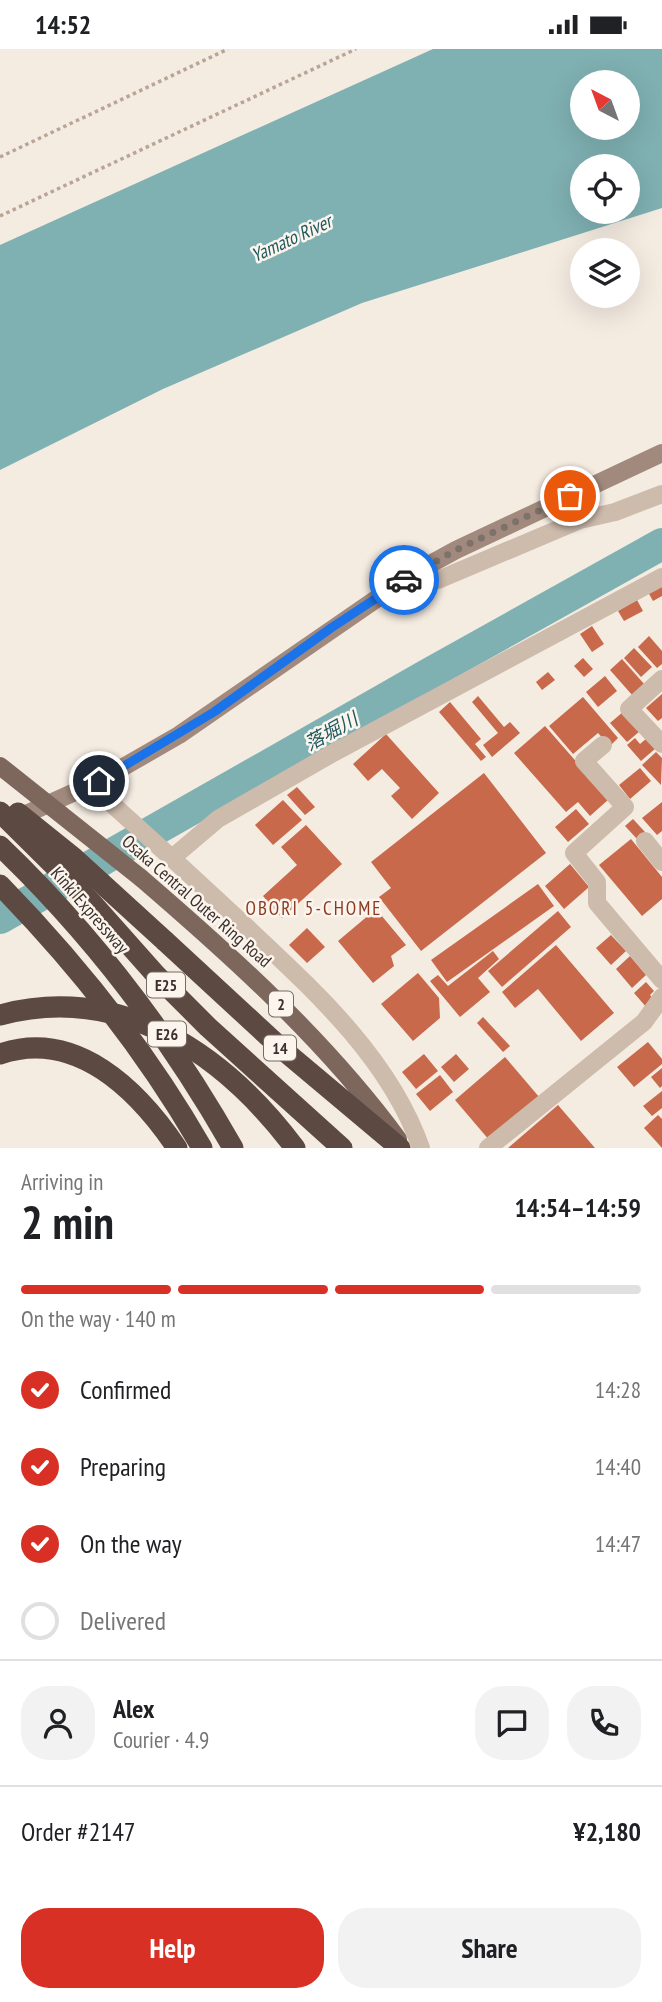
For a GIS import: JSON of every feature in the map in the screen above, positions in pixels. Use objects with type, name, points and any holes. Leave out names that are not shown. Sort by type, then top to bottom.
[{"type":"highway","name":"14","points":[[0,799],[74,858],[282,1049],[402,1148]]},
{"type":"highway","name":"E25","points":[[0,812],[92,903],[156,975],[208,1027],[342,1148]]},
{"type":"highway","name":"Kinki Expressway","points":[[0,846],[74,923],[127,988],[172,1049],[233,1148]]},
{"type":"highway","name":"E26","points":[[0,885],[96,993],[146,1060],[202,1148]]},
{"type":"highway","name":"E26","points":[[0,1015],[36,1008],[90,1008],[146,1024],[188,1045],[223,1070],[255,1101],[295,1148]]},
{"type":"highway","points":[[0,1054],[40,1047],[54,1048],[84,1057],[109,1073],[135,1096],[177,1148]]},
{"type":"main road","points":[[0,826],[99,781],[214,712],[331,628],[414,573],[456,550],[662,453]]},
{"type":"main road","name":"Osaka Central Outer Ring Road","points":[[0,766],[141,878],[212,939],[300,1023],[346,1074],[402,1148]]},
{"type":"street","points":[[414,573],[438,580],[580,520],[615,512],[662,494]]},
{"type":"street","points":[[166,853],[218,819],[333,753],[662,577]]},
{"type":"street","points":[[662,679],[629,709],[662,744]]},
{"type":"street","points":[[603,745],[584,761],[625,807],[573,853],[597,882],[597,903],[662,980]]},
{"type":"street","points":[[99,781],[113,804],[290,968],[339,1018],[397,1093],[421,1148]]},
{"type":"street","points":[[645,841],[662,862]]},
{"type":"street","points":[[488,1148],[644,1022],[662,997]]},
{"type":"path","points":[[0,157],[228,49]]},
{"type":"path","points":[[0,216],[356,49]]},
{"type":"water","name":"Yamato River","points":[[433,49],[662,49],[662,208],[640,215],[640,154],[570,154],[570,224],[611,224],[362,303],[163,389],[0,470],[0,245]]},
{"type":"building","points":[[662,583],[662,596],[653,601],[648,592]]},
{"type":"building","points":[[637,600],[643,611],[624,621],[618,611]]},
{"type":"building","points":[[592,626],[604,644],[592,652],[580,634]]},
{"type":"building","points":[[649,636],[662,651],[662,664],[657,668],[638,647]]},
{"type":"building","points":[[634,648],[652,667],[641,677],[624,658]]},
{"type":"building","points":[[583,658],[593,669],[584,677],[574,666]]},
{"type":"building","points":[[622,659],[645,685],[633,696],[610,670]]},
{"type":"building","points":[[548,672],[555,680],[542,690],[536,682]]},
{"type":"building","points":[[605,676],[617,691],[598,707],[586,692]]},
{"type":"building","points":[[662,694],[662,718],[658,721],[646,708]]},
{"type":"building","points":[[478,696],[504,727],[510,722],[520,733],[492,757],[483,745],[498,733],[472,702]]},
{"type":"building","points":[[583,697],[618,738],[610,746],[598,733],[573,754],[549,726]]},
{"type":"building","points":[[450,702],[481,739],[475,744],[486,757],[481,761],[439,712]]},
{"type":"building","points":[[623,712],[640,731],[627,742],[610,723]]},
{"type":"building","points":[[545,726],[609,799],[590,816],[578,802],[566,812],[514,753]]},
{"type":"building","points":[[386,734],[439,793],[412,819],[391,796],[400,788],[382,769],[368,781],[353,764]]},
{"type":"building","points":[[635,738],[640,744],[647,738],[656,748],[641,761],[627,745]]},
{"type":"building","points":[[656,752],[662,758],[661,785],[642,765]]},
{"type":"building","points":[[640,768],[651,781],[630,799],[619,785]]},
{"type":"building","points":[[484,773],[546,853],[421,951],[379,897],[391,888],[371,862]]},
{"type":"building","points":[[297,787],[315,807],[305,815],[287,795]]},
{"type":"building","points":[[283,800],[302,820],[273,845],[255,825]]},
{"type":"building","points":[[662,802],[662,831],[657,835],[642,818]]},
{"type":"building","points":[[576,809],[589,824],[568,842],[555,827]]},
{"type":"building","points":[[633,819],[645,832],[637,839],[625,826]]},
{"type":"building","points":[[306,825],[342,864],[282,918],[263,896],[297,865],[281,847]]},
{"type":"building","points":[[631,839],[662,877],[662,899],[642,916],[599,865]]},
{"type":"building","points":[[570,864],[589,887],[564,909],[545,886]]},
{"type":"building","points":[[538,884],[554,906],[447,982],[431,960]]},
{"type":"building","points":[[376,909],[406,945],[391,956],[394,966],[373,983],[338,941]]},
{"type":"building","points":[[558,911],[571,927],[502,987],[488,971]]},
{"type":"building","points":[[307,928],[325,947],[307,963],[289,945]]},
{"type":"building","points":[[611,935],[626,951],[611,965],[596,948]]},
{"type":"building","points":[[556,945],[614,1013],[581,1041],[538,989],[515,1008],[502,992]]},
{"type":"building","points":[[493,951],[499,959],[478,978],[490,992],[460,1017],[430,981],[438,975],[448,986]]},
{"type":"building","points":[[630,956],[646,975],[632,988],[616,969]]},
{"type":"building","points":[[418,973],[439,998],[440,1018],[413,1041],[381,1004]]},
{"type":"building","points":[[646,982],[654,991],[650,995],[655,1001],[647,1008],[634,993]]},
{"type":"building","points":[[483,1017],[510,1046],[503,1052],[477,1023]]},
{"type":"building","points":[[648,1042],[662,1059],[662,1064],[634,1087],[617,1067]]},
{"type":"building","points":[[424,1054],[438,1071],[416,1089],[402,1072]]},
{"type":"building","points":[[456,1054],[469,1069],[454,1082],[441,1067]]},
{"type":"building","points":[[505,1057],[540,1098],[490,1141],[455,1100]]},
{"type":"building","points":[[662,1068],[662,1086],[660,1088],[651,1077]]},
{"type":"building","points":[[440,1075],[453,1092],[430,1111],[416,1094]]},
{"type":"building","points":[[662,1091],[662,1108],[652,1116],[643,1106]]},
{"type":"building","points":[[558,1105],[595,1148],[508,1148]]},
{"type":"building","points":[[658,1115],[662,1119],[662,1148],[644,1128]]},
{"type":"waterway","name":"落堀川","points":[[0,918],[662,544]]},
{"type":"way so far","points":[[404,580],[456,550],[570,496]]},
{"type":"district","name":"OBORI 5-CHOME","points":[[314,908]]},
{"type":"route","points":[[99,781],[214,712],[331,628],[404,580]]}]
